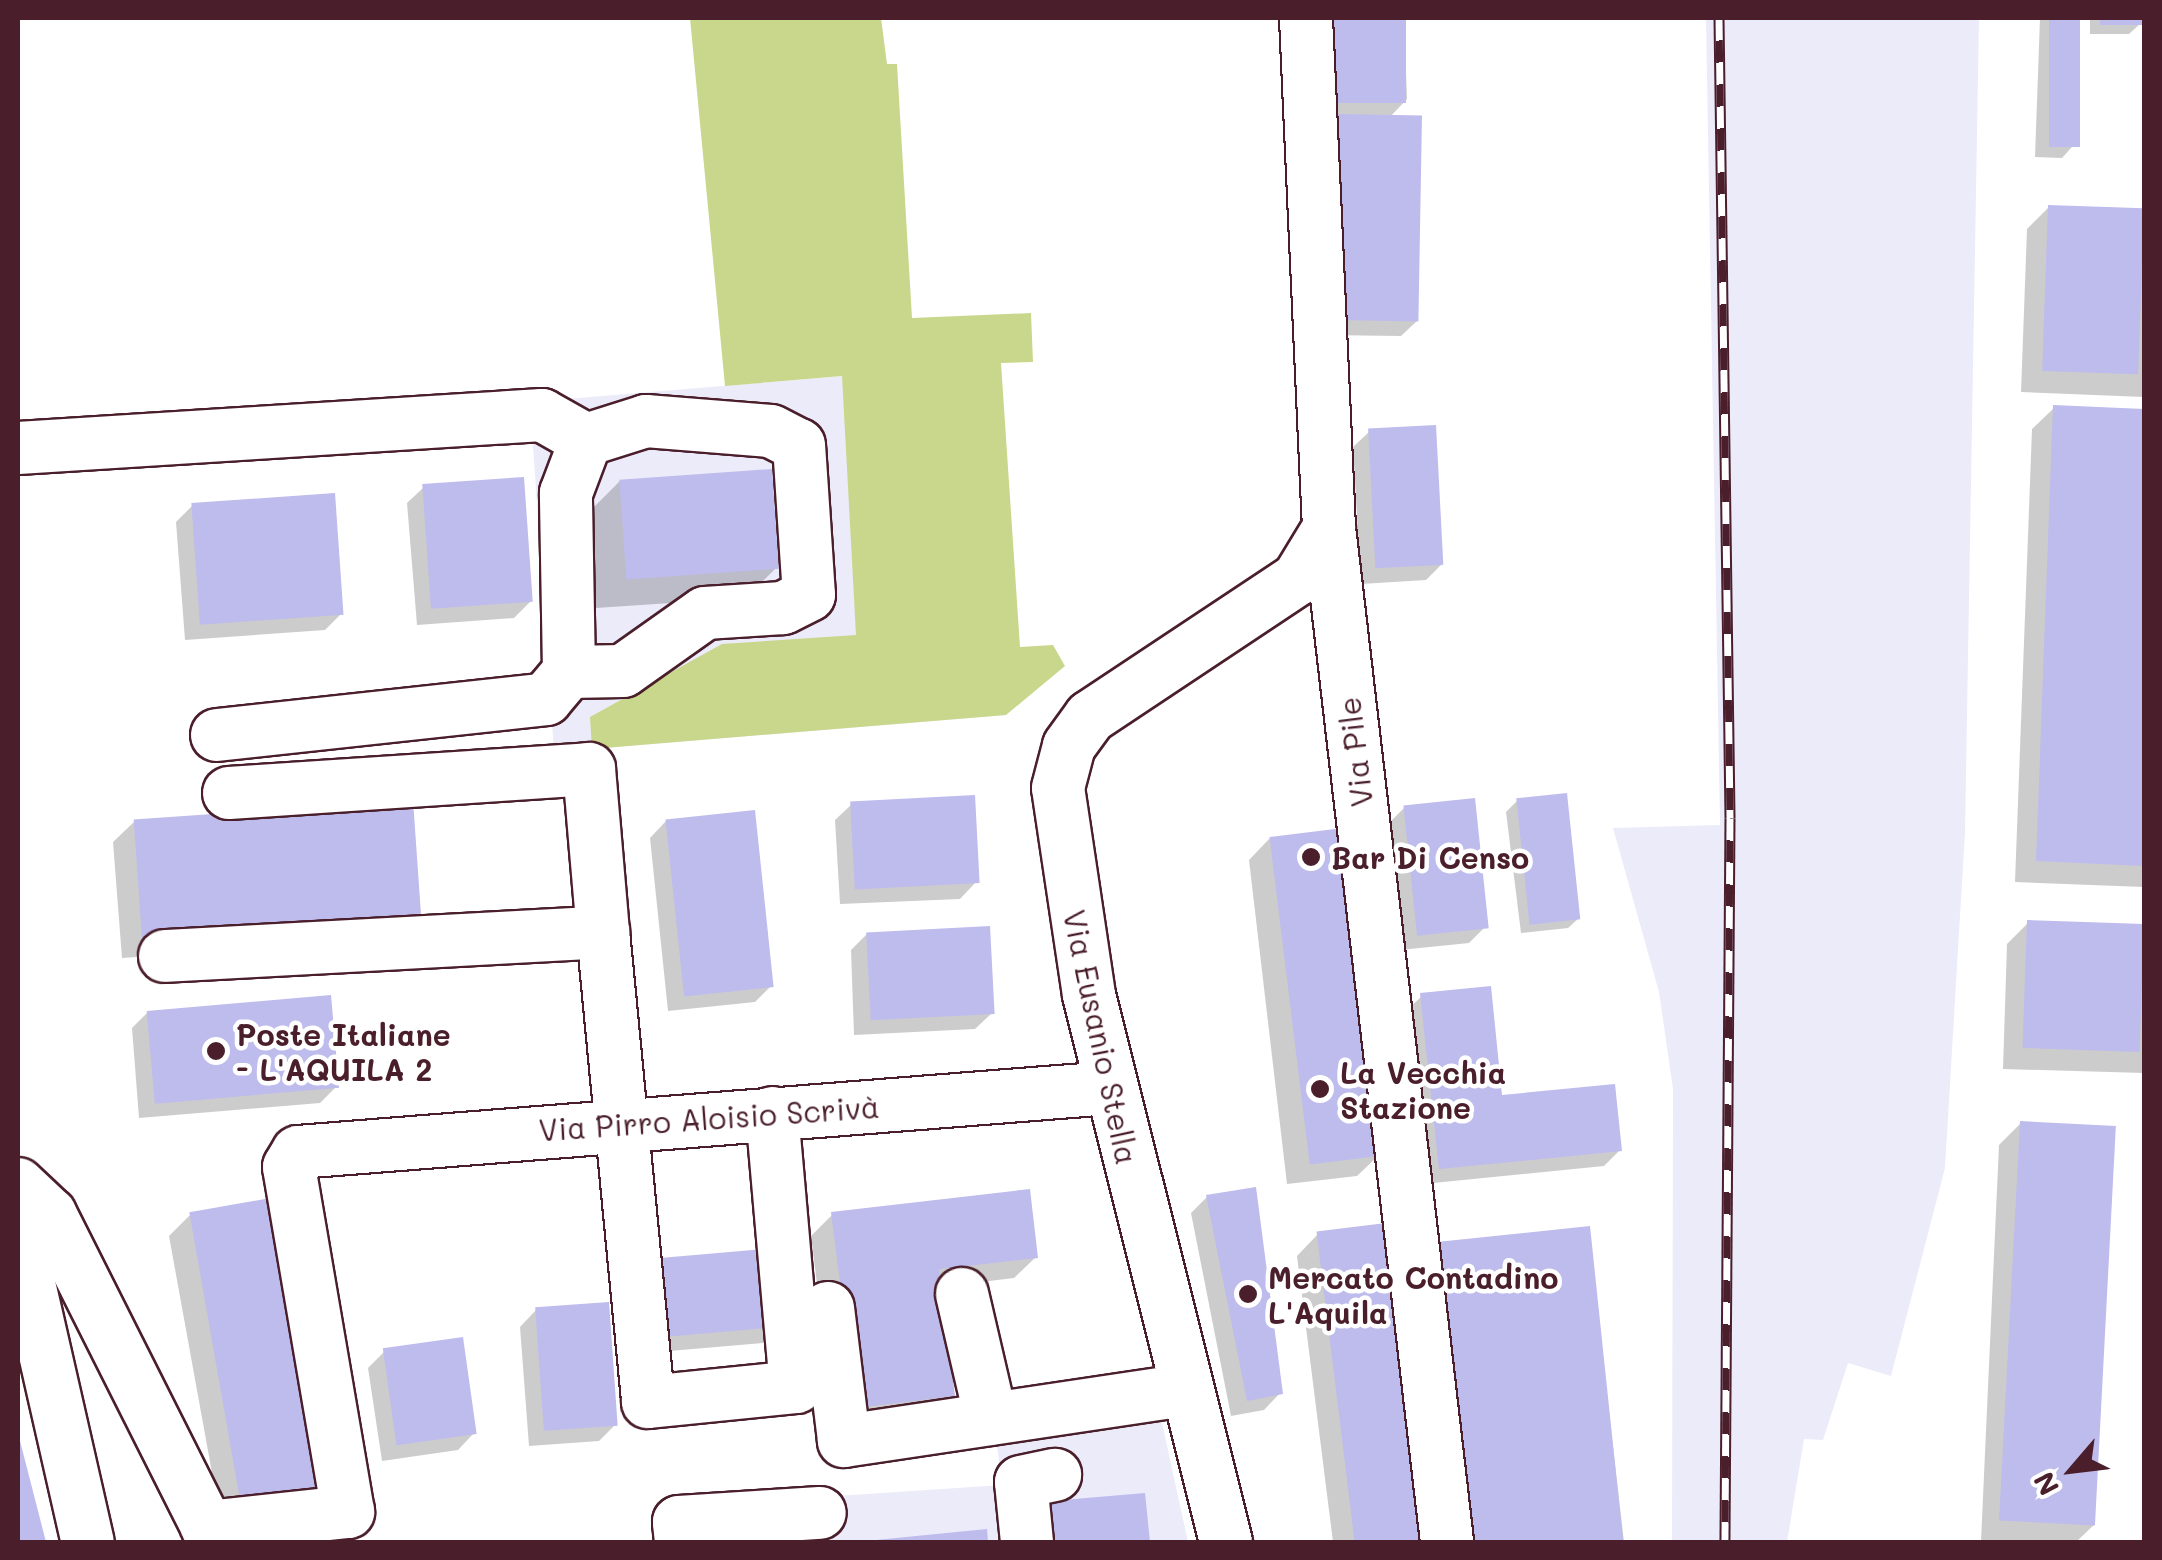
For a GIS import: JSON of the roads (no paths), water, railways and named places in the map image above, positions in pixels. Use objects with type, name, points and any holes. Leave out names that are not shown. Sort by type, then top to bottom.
[{"type":"street","name":"Via Pile","points":[[1306,18],[1329,528],[1447,1542]]},
{"type":"street","points":[[18,448],[542,415],[586,440],[646,422],[786,436],[806,458],[814,584],[784,608],[705,613],[623,670],[569,672]]},
{"type":"street","points":[[217,735],[524,706],[558,691],[569,672],[566,493],[586,440]]},
{"type":"street","name":"Via Eusanio Stella","points":[[1226,1542],[1110,1088],[1059,821],[1064,758],[1110,700],[1247,614],[1307,571],[1329,528]]},
{"type":"street","name":"Via Eusanio Stella","points":[[1247,614],[1308,608],[1344,660]]},
{"type":"street","points":[[229,793],[589,769],[626,1124],[648,1402],[796,1387],[772,1113]]},
{"type":"street","points":[[164,956],[603,932]]},
{"type":"street","name":"Via Pirro Aloisio Scrivà","points":[[211,1535],[348,1512],[290,1166],[308,1148],[1110,1088]]},
{"type":"street","points":[[18,1184],[50,1214],[211,1535]]},
{"type":"street","points":[[18,1235],[27,1334],[88,1542]]},
{"type":"street","points":[[962,1294],[991,1419]]},
{"type":"street","points":[[828,1308],[844,1441],[1187,1390]]},
{"type":"street","points":[[1027,1542],[1021,1482],[1056,1475]]},
{"type":"street","points":[[681,1542],[679,1522],[820,1513]]},
{"type":"railway","points":[[1719,18],[1730,818],[1725,1542]]},
{"type":"place","name":"Bar Di Censo","points":[[1311,857]]},
{"type":"place","name":"Poste Italiane - L'AQUILA 2","points":[[216,1051]]},
{"type":"place","name":"La Vecchia Stazione","points":[[1320,1089]]},
{"type":"place","name":"Mercato Contadino L'Aquila","points":[[1248,1294]]}]
